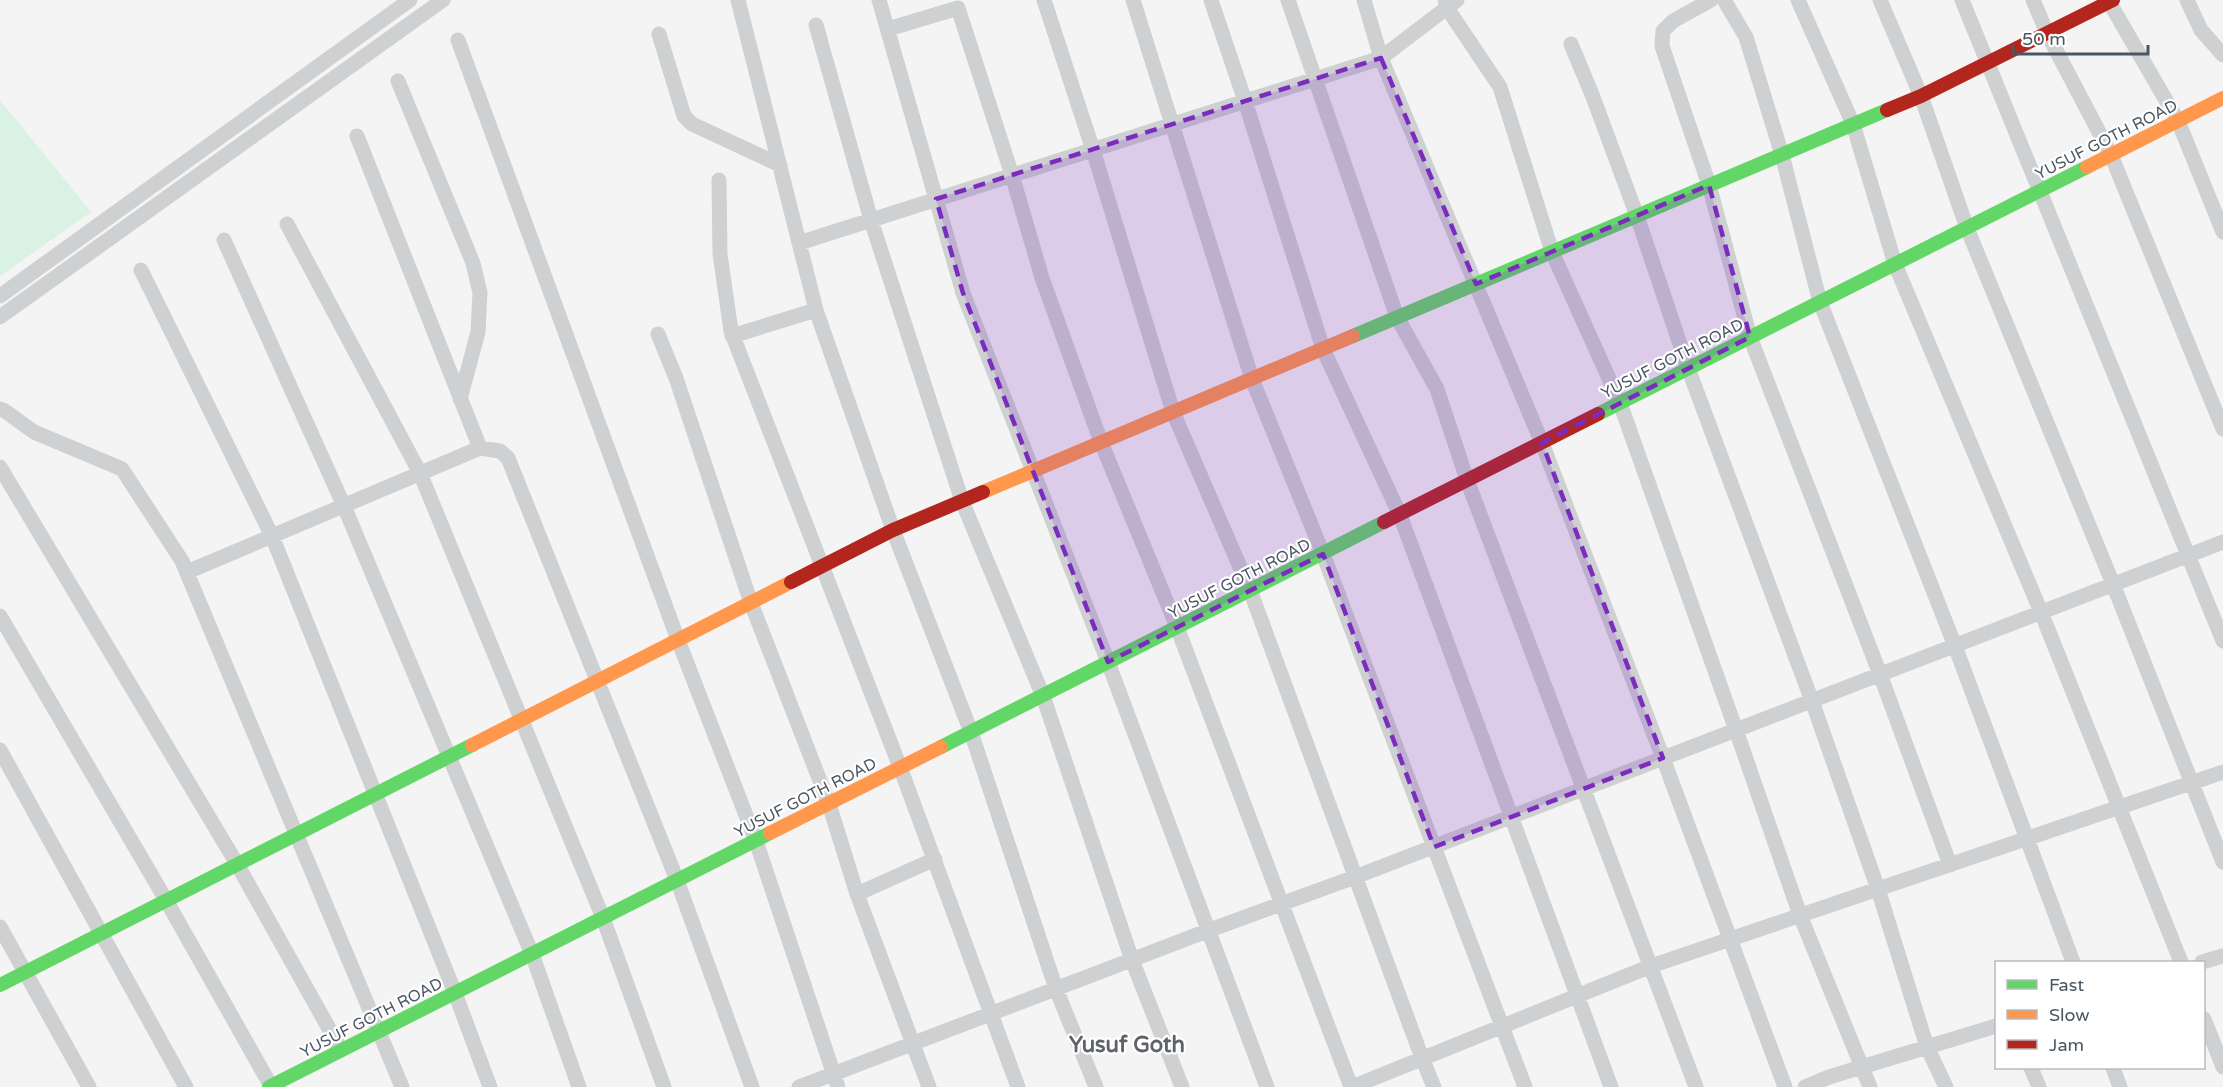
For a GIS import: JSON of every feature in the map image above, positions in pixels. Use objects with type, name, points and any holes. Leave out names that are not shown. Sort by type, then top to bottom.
[{"type":"street","points":[[0,296],[410,0]]},
{"type":"street","points":[[0,317],[443,0]]},
{"type":"street","points":[[738,0],[816,310],[893,530],[971,732],[1056,989],[1096,1087]]},
{"type":"street","points":[[879,0],[963,293],[1108,662],[1267,1087]]},
{"type":"street","points":[[1044,0],[1093,150],[1173,412],[1250,590],[1434,1087]]},
{"type":"street","points":[[1133,0],[1252,379],[1323,554],[1525,1087]]},
{"type":"street","points":[[1211,0],[1323,349],[1400,514],[1611,1087]]},
{"type":"street","points":[[1288,0],[1397,317],[1437,389],[1467,480],[1696,1087]]},
{"type":"street","points":[[1364,0],[1381,58],[1542,443],[1663,758],[1785,1087]]},
{"type":"street","points":[[1711,0],[1673,21],[1664,31],[1662,46],[1709,185],[1750,337],[1880,674],[1950,865]]},
{"type":"street","points":[[1724,0],[1746,37],[1782,155],[1820,302],[1954,646],[2072,961]]},
{"type":"street","points":[[1798,0],[1854,124],[1895,264],[2041,612],[2180,961]]},
{"type":"street","points":[[1880,0],[1921,96],[1966,228],[2113,584],[2223,862]]},
{"type":"street","points":[[1962,0],[2223,641]]},
{"type":"street","points":[[2033,0],[2047,33],[2111,155],[2223,429]]},
{"type":"street","points":[[2187,0],[2202,30],[2223,55]]},
{"type":"street","points":[[0,985],[893,530],[1921,96],[2110,1],[2178,121],[2223,232]]},
{"type":"street","points":[[799,243],[1381,58],[1450,3],[1500,87],[1552,252],[1620,403],[1800,915],[1870,1087]]},
{"type":"street","points":[[888,29],[958,8],[1012,175],[1042,278],[1101,442],[1177,627],[1352,1087],[1651,966],[2223,772]]},
{"type":"street","points":[[816,25],[871,220],[962,501],[1043,696],[1132,960],[1182,1087]]},
{"type":"street","points":[[659,34],[684,116],[692,123],[780,165]]},
{"type":"street","points":[[458,40],[678,640],[756,841],[836,1080]]},
{"type":"street","points":[[1571,44],[1637,216],[1689,368],[1812,701],[1878,889],[1927,1047],[1946,1087]]},
{"type":"street","points":[[398,81],[473,263],[480,293],[478,332],[460,399]]},
{"type":"street","name":"YUSUF GOTH ROAD","points":[[270,1086],[295,1081],[341,1050],[2223,98]]},
{"type":"street","points":[[357,136],[480,448]]},
{"type":"street","points":[[719,180],[720,254],[732,336],[900,768],[1018,1087]]},
{"type":"street","points":[[287,224],[420,473],[603,918],[664,1087]]},
{"type":"street","points":[[224,240],[344,506],[532,954],[579,1087]]},
{"type":"street","points":[[141,270],[272,536],[455,993],[490,1087]]},
{"type":"street","points":[[732,336],[816,310]]},
{"type":"street","points":[[658,334],[676,378],[751,603],[829,804],[857,894],[929,1087]]},
{"type":"street","points":[[0,410],[5,411],[34,432],[122,469],[182,561],[402,1087]]},
{"type":"street","points":[[187,572],[480,448],[500,452],[508,458],[677,880],[752,1087]]},
{"type":"street","points":[[0,467],[237,864],[341,1050]]},
{"type":"street","points":[[799,1087],[836,1080],[913,1043],[1356,877],[2223,542]]},
{"type":"street","points":[[0,616],[166,900],[270,1086]]},
{"type":"street","points":[[0,750],[186,1087]]},
{"type":"street","points":[[857,894],[934,859]]},
{"type":"street","points":[[0,927],[89,1087]]},
{"type":"street","points":[[2205,962],[2223,956]]},
{"type":"street","points":[[2205,1022],[2223,1067]]},
{"type":"street","points":[[1805,1087],[1995,1026]]},
{"type":"street","points":[[2031,1069],[2039,1087]]},
{"type":"street","points":[[2113,1069],[2120,1087]]},
{"type":"highlighted area","points":[[1381,58],[1476,284],[1709,185],[1750,337],[1542,443],[1663,758],[1434,847],[1323,554],[1108,662],[963,293],[936,199]]},
{"type":"green space","points":[[0,100],[91,212],[0,276]]},
{"type":"traffic: fast","points":[[1353,336],[1887,110]]},
{"type":"traffic: fast","points":[[1598,414],[2087,167]]},
{"type":"traffic: fast","points":[[941,747],[1384,522]]},
{"type":"traffic: fast","points":[[0,985],[472,745]]},
{"type":"traffic: fast","points":[[269,1087],[770,833]]},
{"type":"traffic: slow","points":[[2087,167],[2223,98]]},
{"type":"traffic: slow","points":[[983,492],[1353,336]]},
{"type":"traffic: slow","points":[[472,745],[791,582]]},
{"type":"traffic: slow","points":[[770,833],[941,747]]},
{"type":"traffic: jam","points":[[1887,110],[1921,96],[2113,0]]},
{"type":"traffic: jam","points":[[1384,522],[1598,414]]},
{"type":"traffic: jam","points":[[791,582],[893,530],[983,492]]},
{"type":"district","name":"Yusuf Goth","points":[[1127,1044]]}]
